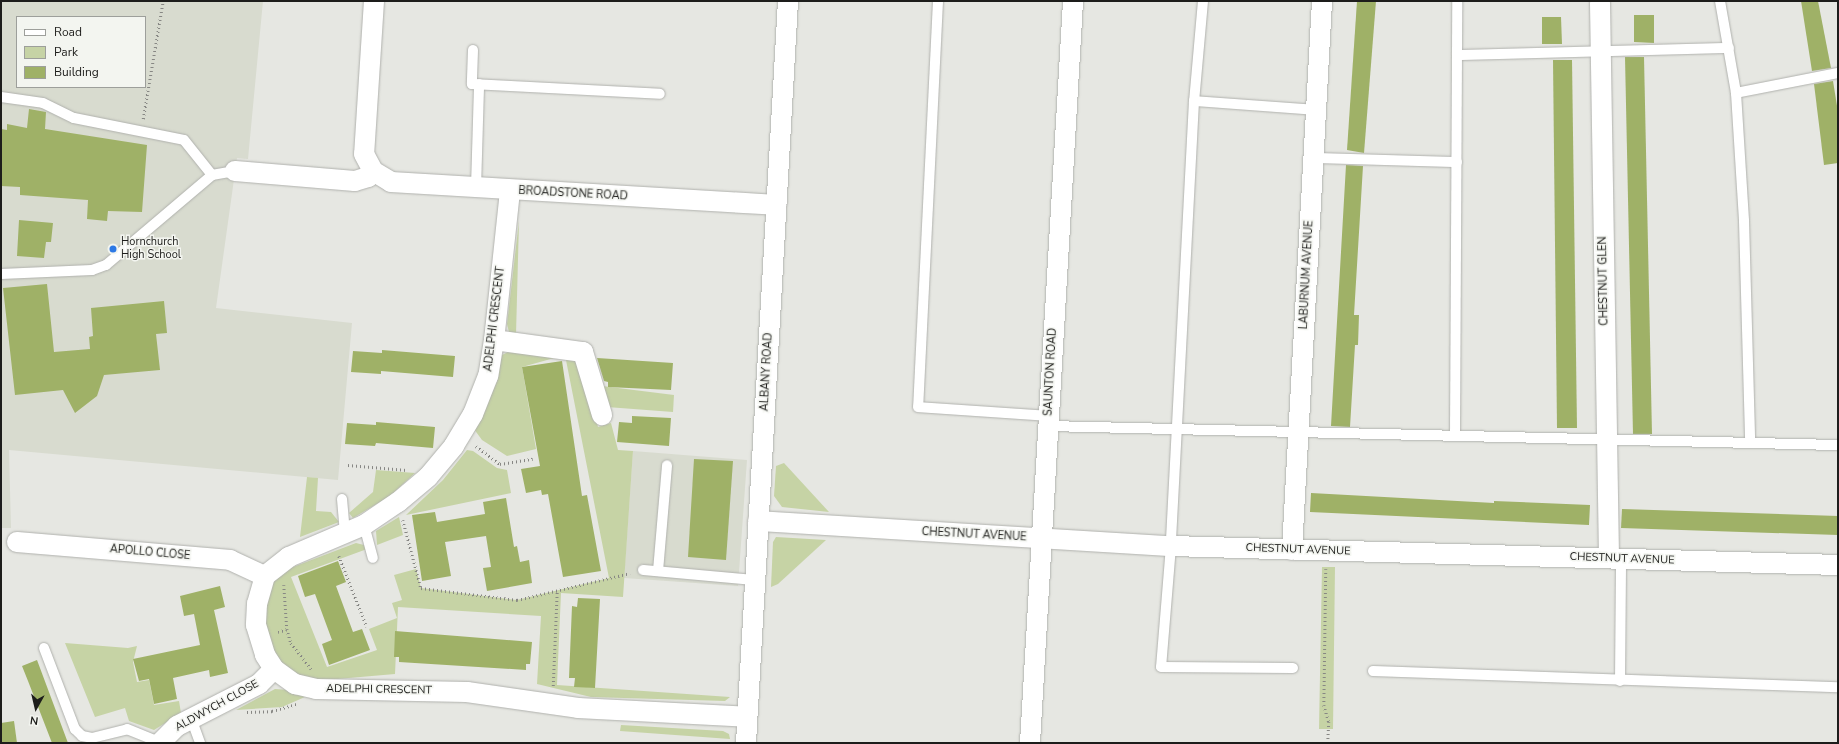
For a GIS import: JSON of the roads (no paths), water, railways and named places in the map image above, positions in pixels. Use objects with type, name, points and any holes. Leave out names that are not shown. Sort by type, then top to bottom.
[{"type":"street","name":"BROADSTONE ROAD","points":[[374,1],[364,154],[373,170],[391,182],[510,191],[776,205]]},
{"type":"street","name":"ALBANY ROAD","points":[[746,743],[788,1]]},
{"type":"street","name":"SAUNTON ROAD","points":[[1030,743],[1073,1]]},
{"type":"street","name":"LABURNUM AVENUE","points":[[1292,550],[1322,1]]},
{"type":"street","name":"CHESTNUT GLEN","points":[[1600,3],[1607,438],[1615,558]]},
{"type":"street","points":[[235,171],[355,181],[368,177],[373,170]]},
{"type":"street","name":"ADELPHI CRESCENT","points":[[510,191],[494,340],[488,376],[474,414],[461,435],[432,472],[398,502],[364,525],[289,557],[266,576],[257,604],[256,625],[265,655],[274,669],[295,684],[314,680],[467,692],[623,712],[747,717]]},
{"type":"street","points":[[494,340],[583,352],[602,415]]},
{"type":"street","name":"CHESTNUT AVENUE","points":[[758,521],[1171,546],[1838,565]]},
{"type":"street","name":"APOLLO CLOSE","points":[[26,548],[230,560],[266,576]]},
{"type":"street","name":"ALDWYCH CLOSE","points":[[160,743],[177,726],[259,684],[274,669]]},
{"type":"lane","points":[[938,1],[918,407],[1048,421],[1177,430],[1607,438],[1838,445]]},
{"type":"lane","points":[[1203,1],[1194,101],[1171,546],[1161,667],[1293,668]]},
{"type":"lane","points":[[1455,435],[1457,162],[1456,1]]},
{"type":"lane","points":[[1720,1],[1736,93],[1744,221],[1750,442]]},
{"type":"lane","points":[[1457,55],[1729,48]]},
{"type":"lane","points":[[473,50],[472,84],[660,94]]},
{"type":"lane","points":[[1736,93],[1838,73]]},
{"type":"lane","points":[[476,188],[479,84]]},
{"type":"lane","points":[[1,97],[43,103],[74,118],[184,140],[212,175]]},
{"type":"lane","points":[[1194,101],[1316,110]]},
{"type":"lane","points":[[1313,158],[1457,162]]},
{"type":"lane","points":[[1,274],[92,270],[106,265],[212,175],[235,171]]},
{"type":"lane","points":[[658,571],[667,465]]},
{"type":"lane","points":[[339,536],[342,499]]},
{"type":"lane","points":[[364,525],[373,558]]},
{"type":"lane","points":[[1615,558],[1620,681]]},
{"type":"lane","points":[[643,570],[755,580]]},
{"type":"lane","points":[[44,648],[75,729],[82,736],[92,738],[127,729],[160,743]]},
{"type":"lane","points":[[1373,671],[1620,681],[1838,686]]},
{"type":"lane","points":[[191,718],[200,743]]},
{"type":"place","name":"Hornchurch High School","points":[[113,249]]}]
